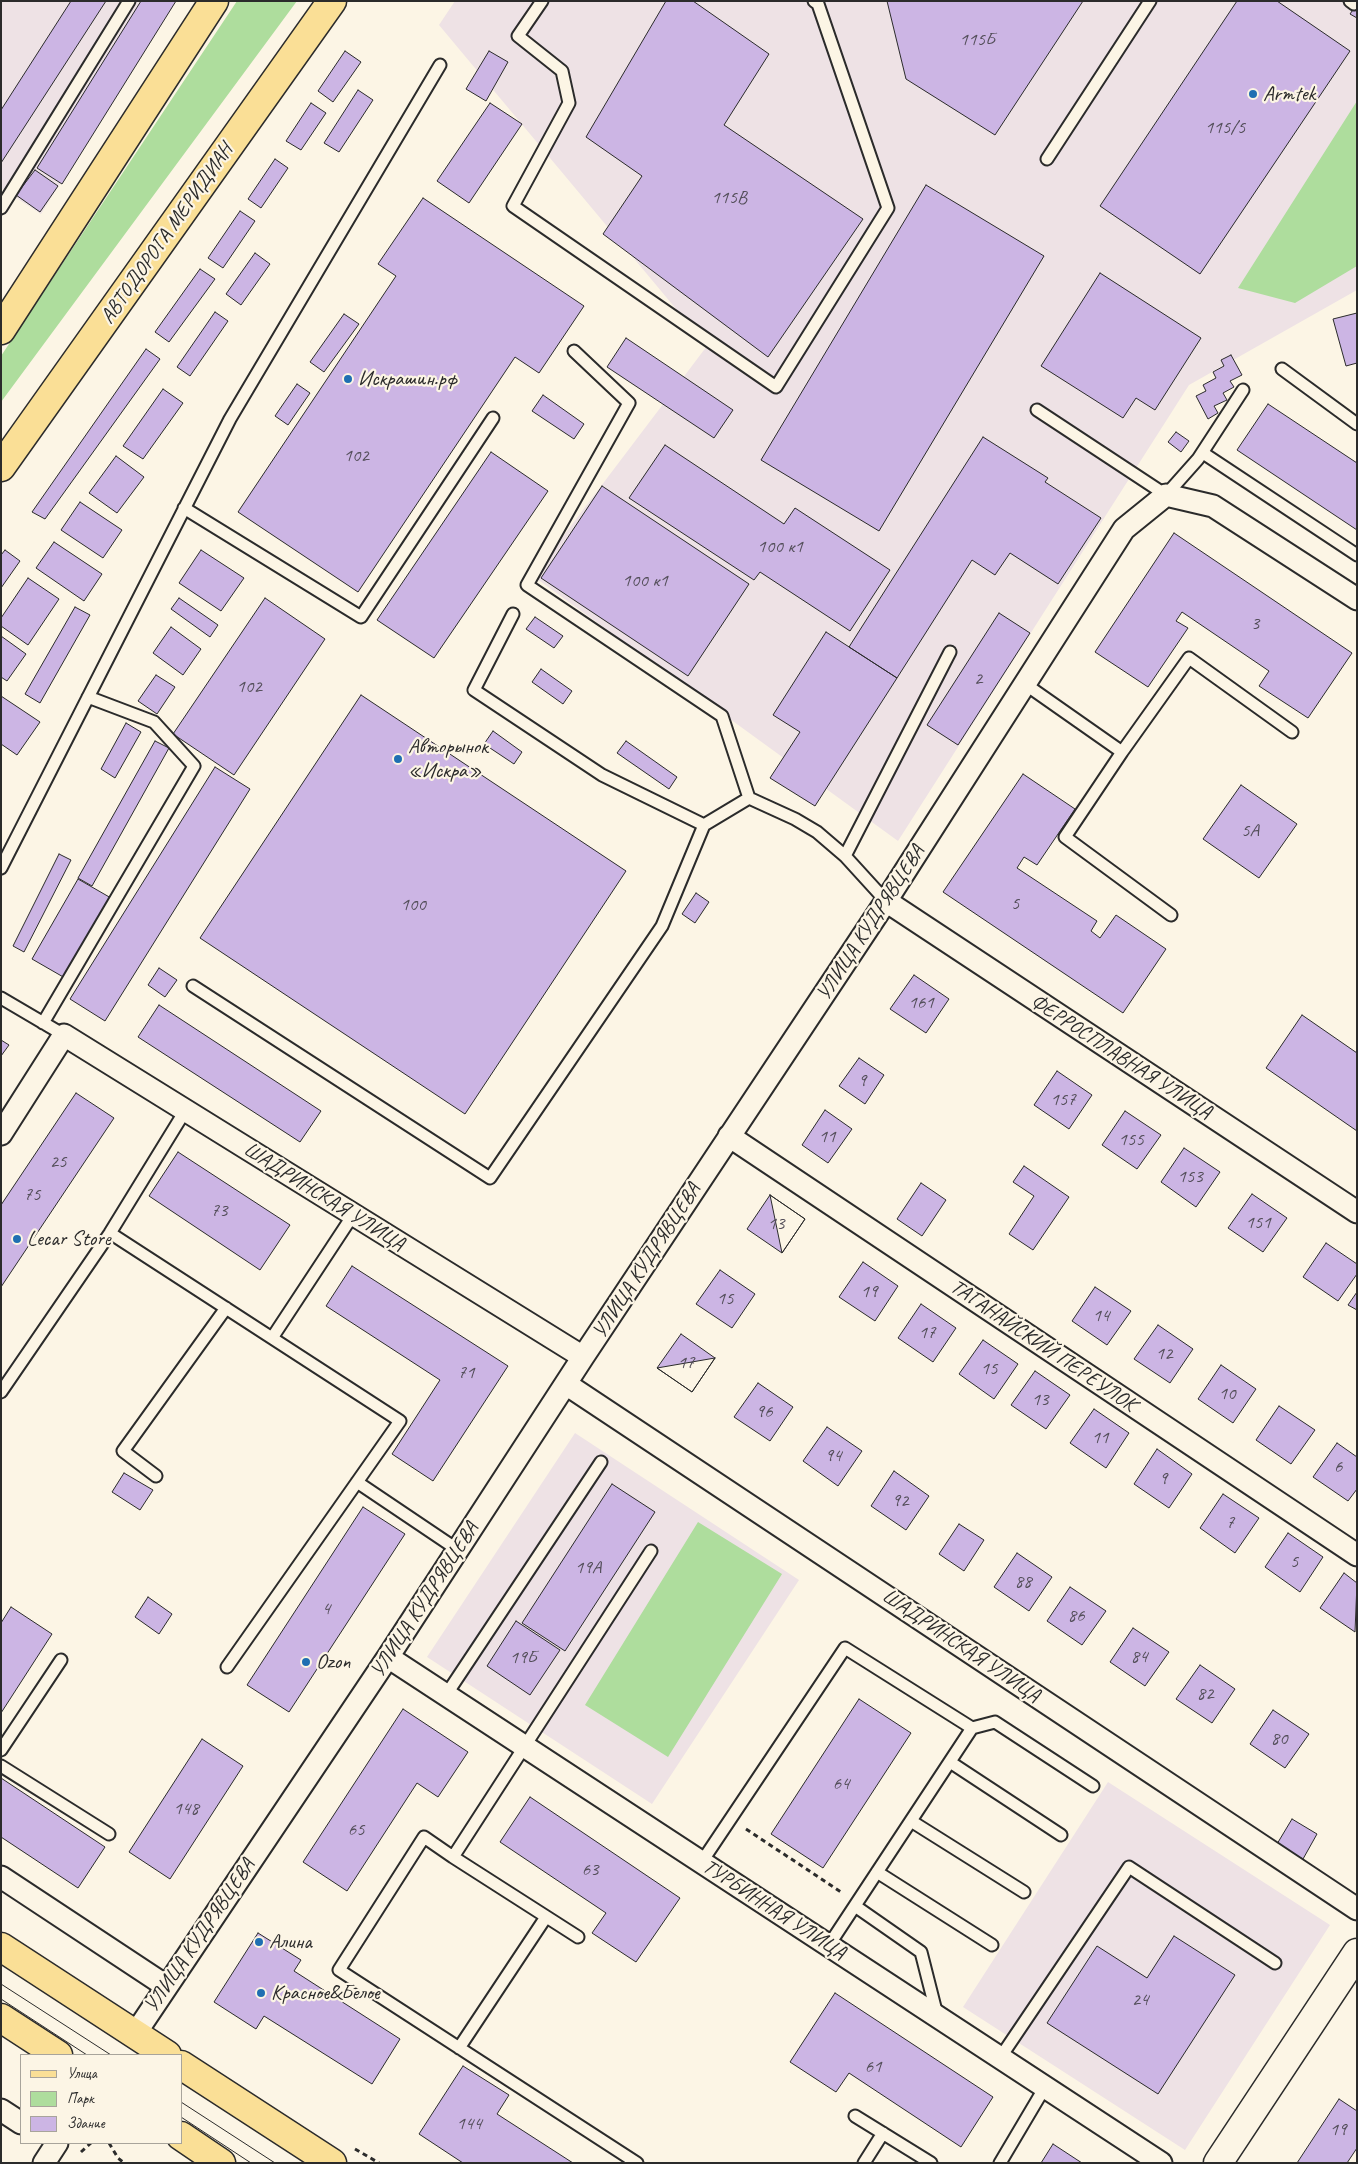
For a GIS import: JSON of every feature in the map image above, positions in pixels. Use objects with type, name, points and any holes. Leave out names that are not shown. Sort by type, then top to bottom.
[{"type":"main road","points":[[1,330],[214,1]]},
{"type":"main road","name":"АВТОДОРОГА МЕРИДИАН","points":[[1,467],[332,1]]},
{"type":"main road","points":[[1,1947],[165,2054]]},
{"type":"main road","points":[[1,2018],[56,2054]]},
{"type":"main road","points":[[182,2066],[332,2163]]},
{"type":"main road","points":[[182,2137],[221,2163]]},
{"type":"street","points":[[1166,495],[1213,506],[1357,599]]},
{"type":"street","name":"УЛИЦА КУДРЯВЦЕВА","points":[[135,2034],[388,1657],[583,1357],[886,902],[1124,529],[1166,495]]},
{"type":"street","name":"ФЕРРОСПЛАВНАЯ УЛИЦА","points":[[886,902],[1357,1212]]},
{"type":"street","points":[[1,1134],[64,1035]]},
{"type":"street","name":"ШАДРИНСКАЯ УЛИЦА","points":[[64,1035],[583,1357]]},
{"type":"street","name":"ТАГАНАЙСКИЙ ПЕРЕУЛОК","points":[[730,1136],[1357,1555]]},
{"type":"street","name":"ШАДРИНСКАЯ УЛИЦА","points":[[566,1384],[1357,1909]]},
{"type":"street","name":"ТУРБИННАЯ УЛИЦА","points":[[388,1657],[1161,2163]]},
{"type":"street","points":[[1,1877],[166,1986]]},
{"type":"street","points":[[1218,2163],[1357,1953]]},
{"type":"street","points":[[1,2110],[20,2122]]},
{"type":"lane","points":[[1,208],[129,1]]},
{"type":"lane","points":[[542,1],[518,36],[562,72],[569,103],[513,206],[776,387],[888,208],[818,4],[814,1]]},
{"type":"lane","points":[[1047,159],[1150,1]]},
{"type":"lane","points":[[1,868],[230,419],[440,65]]},
{"type":"lane","points":[[574,351],[629,403],[526,585],[722,716],[749,798],[809,828],[845,856],[886,902]]},
{"type":"lane","points":[[1282,369],[1357,424]]},
{"type":"lane","points":[[1036,410],[1166,495],[1203,453],[1243,390]]},
{"type":"lane","points":[[184,508],[361,618],[493,418]]},
{"type":"lane","points":[[1203,453],[1357,555]]},
{"type":"lane","points":[[513,614],[474,690],[602,775],[704,825]]},
{"type":"lane","points":[[845,856],[950,652]]},
{"type":"lane","points":[[1171,916],[1065,837],[1122,752],[1190,658],[1292,732]]},
{"type":"lane","points":[[1025,684],[1122,752]]},
{"type":"lane","points":[[43,1022],[194,766],[154,722],[88,697]]},
{"type":"lane","points":[[193,986],[490,1178],[662,926],[704,825],[749,798]]},
{"type":"lane","points":[[1,998],[64,1035]]},
{"type":"lane","points":[[1,1392],[110,1232],[185,1110]]},
{"type":"lane","points":[[272,1338],[352,1215]]},
{"type":"lane","points":[[110,1232],[400,1421],[227,1667]]},
{"type":"lane","points":[[156,1476],[123,1451],[226,1308]]},
{"type":"lane","points":[[446,1695],[601,1462]]},
{"type":"lane","points":[[357,1482],[458,1550]]},
{"type":"lane","points":[[453,1857],[651,1551]]},
{"type":"lane","points":[[701,1863],[845,1648],[972,1728]]},
{"type":"lane","points":[[1,1750],[61,1660]]},
{"type":"lane","points":[[829,1945],[972,1728],[996,1722],[1092,1786]]},
{"type":"lane","points":[[950,1762],[1061,1834]]},
{"type":"lane","points":[[1,1766],[109,1834]]},
{"type":"lane","points":[[911,1821],[1024,1892]]},
{"type":"lane","points":[[578,1937],[424,1837],[339,1970],[638,2163]]},
{"type":"lane","points":[[1000,2058],[1130,1867],[1275,1963]]},
{"type":"lane","points":[[877,1872],[992,1945]]},
{"type":"lane","points":[[856,1904],[921,1952],[937,2017]]},
{"type":"lane","points":[[459,2048],[546,1917]]},
{"type":"lane","points":[[1000,2163],[1045,2088]]},
{"type":"lane","points":[[855,2116],[931,2163]]},
{"type":"lane","points":[[864,2163],[883,2133]]},
{"type":"path","points":[[731,1819],[856,1904]]},
{"type":"path","points":[[110,2144],[118,2158],[124,2163]]},
{"type":"shaded area","points":[[1,1],[175,1],[41,214],[1,188]]},
{"type":"shaded area","points":[[455,1],[1357,1],[1357,290],[1189,385],[898,841],[533,576],[707,346],[439,25]]},
{"type":"shaded area","points":[[575,1433],[799,1580],[652,1804],[427,1657]]},
{"type":"shaded area","points":[[1108,1782],[1330,1925],[1185,2150],[963,2007]]},
{"type":"green space","points":[[237,1],[297,1],[1,402],[1,356]]},
{"type":"green space","points":[[1357,101],[1357,266],[1295,303],[1238,288]]},
{"type":"green space","points":[[698,1522],[782,1574],[668,1757],[585,1705]]},
{"type":"building","points":[[71,1],[106,1],[1,163],[1,110]]},
{"type":"building","points":[[141,1],[176,1],[62,184],[37,168]]},
{"type":"building","points":[[666,1],[693,1],[769,54],[724,125],[863,219],[768,357],[603,234],[642,176],[586,137]]},
{"type":"building","points":[[887,1],[1083,1],[995,135],[906,79]]},
{"type":"building","points":[[1237,1],[1277,1],[1350,51],[1200,274],[1100,206]]},
{"type":"building","points":[[1357,4],[1357,18],[1350,14]]},
{"type":"building","points":[[345,51],[361,62],[333,102],[318,91]]},
{"type":"building","points":[[489,51],[508,62],[486,101],[466,89]]},
{"type":"building","points":[[358,90],[373,100],[339,152],[324,143]]},
{"type":"building","points":[[311,103],[326,113],[301,150],[286,141]]},
{"type":"building","points":[[490,103],[522,124],[469,203],[437,181]]},
{"type":"building","points":[[275,159],[288,168],[261,208],[248,199]]},
{"type":"building","points":[[35,170],[58,186],[40,212],[16,195]]},
{"type":"building","points":[[926,185],[1044,256],[879,531],[761,460]]},
{"type":"building","points":[[423,198],[584,306],[539,373],[515,357],[358,592],[238,512],[396,276],[378,264]]},
{"type":"building","points":[[240,211],[255,221],[223,268],[208,258]]},
{"type":"building","points":[[255,253],[270,264],[241,305],[226,294]]},
{"type":"building","points":[[200,269],[215,279],[169,342],[155,332]]},
{"type":"building","points":[[1100,273],[1201,338],[1155,410],[1136,398],[1123,418],[1041,366]]},
{"type":"building","points":[[215,312],[228,321],[190,376],[177,367]]},
{"type":"building","points":[[1357,313],[1357,363],[1346,366],[1333,319]]},
{"type":"building","points":[[344,314],[359,324],[324,372],[310,362]]},
{"type":"building","points":[[626,338],[733,410],[714,438],[607,367]]},
{"type":"building","points":[[146,349],[160,359],[45,519],[32,512]]},
{"type":"building","points":[[1231,355],[1242,375],[1230,381],[1234,387],[1223,393],[1227,400],[1214,406],[1218,413],[1208,419],[1196,396],[1206,391],[1203,385],[1216,378],[1213,372],[1224,366],[1221,360]]},
{"type":"building","points":[[297,384],[310,393],[288,425],[275,416]]},
{"type":"building","points":[[163,389],[183,403],[143,459],[123,446]]},
{"type":"building","points":[[543,395],[584,424],[574,439],[532,411]]},
{"type":"building","points":[[1268,404],[1357,463],[1357,530],[1237,450]]},
{"type":"building","points":[[1176,432],[1189,441],[1181,452],[1168,442]]},
{"type":"building","points":[[983,437],[1048,478],[1045,482],[1101,518],[1058,584],[1010,553],[995,575],[972,560],[897,678],[849,647]]},
{"type":"building","points":[[665,445],[784,524],[795,508],[890,570],[850,631],[760,572],[754,580],[629,498]]},
{"type":"building","points":[[491,452],[548,491],[434,658],[377,620]]},
{"type":"building","points":[[116,456],[144,477],[117,513],[89,493]]},
{"type":"building","points":[[602,486],[749,584],[688,676],[541,578]]},
{"type":"building","points":[[80,502],[122,530],[103,558],[61,530]]},
{"type":"building","points":[[1174,533],[1352,653],[1308,718],[1259,686],[1269,671],[1182,612],[1176,621],[1188,628],[1148,687],[1095,652]]},
{"type":"building","points":[[54,542],[102,574],[84,601],[36,568]]},
{"type":"building","points":[[5,550],[20,561],[1,588],[1,555]]},
{"type":"building","points":[[201,550],[244,578],[221,611],[179,583]]},
{"type":"building","points":[[28,578],[59,599],[28,645],[1,626],[1,618]]},
{"type":"building","points":[[179,598],[218,625],[210,637],[171,609]]},
{"type":"building","points":[[265,598],[325,639],[234,775],[173,734]]},
{"type":"building","points":[[75,607],[90,615],[40,703],[25,694]]},
{"type":"building","points":[[999,613],[1030,633],[958,745],[927,725]]},
{"type":"building","points":[[535,617],[563,636],[554,648],[526,629]]},
{"type":"building","points":[[171,627],[201,649],[183,675],[153,653]]},
{"type":"building","points":[[826,632],[897,678],[815,806],[770,778],[800,732],[773,715]]},
{"type":"building","points":[[1,636],[26,654],[7,681],[1,677]]},
{"type":"building","points":[[541,669],[572,691],[563,704],[532,682]]},
{"type":"building","points":[[156,675],[175,687],[157,714],[138,701]]},
{"type":"building","points":[[361,695],[626,871],[465,1114],[200,938]]},
{"type":"building","points":[[1,696],[40,722],[17,755],[1,744]]},
{"type":"building","points":[[126,723],[141,732],[115,778],[101,769]]},
{"type":"building","points":[[493,731],[522,752],[514,764],[484,744]]},
{"type":"building","points":[[155,741],[169,748],[92,886],[78,878]]},
{"type":"building","points":[[626,741],[677,777],[669,789],[617,753]]},
{"type":"building","points":[[215,767],[250,789],[105,1021],[70,999]]},
{"type":"building","points":[[1023,774],[1075,809],[1037,865],[1024,857],[1017,868],[1097,921],[1091,931],[1100,938],[1116,915],[1166,949],[1123,1013],[943,892]]},
{"type":"building","points":[[1241,785],[1297,824],[1259,878],[1203,839]]},
{"type":"building","points":[[59,854],[71,860],[24,952],[13,946]]},
{"type":"building","points":[[78,879],[111,898],[65,978],[32,959]]},
{"type":"building","points":[[696,893],[709,902],[695,923],[682,914]]},
{"type":"building","points":[[159,968],[177,980],[165,997],[148,985]]},
{"type":"building","points":[[914,975],[949,999],[926,1033],[890,1009]]},
{"type":"building","points":[[159,1005],[321,1111],[300,1142],[138,1037]]},
{"type":"building","points":[[1302,1015],[1357,1053],[1357,1131],[1266,1068]]},
{"type":"building","points":[[1,1040],[9,1045],[1,1056]]},
{"type":"building","points":[[859,1058],[884,1075],[865,1104],[839,1086]]},
{"type":"building","points":[[1057,1071],[1092,1095],[1069,1129],[1034,1105]]},
{"type":"building","points":[[76,1093],[114,1118],[1,1287],[1,1205]]},
{"type":"building","points":[[825,1110],[852,1129],[828,1163],[802,1145]]},
{"type":"building","points":[[1125,1111],[1161,1135],[1137,1169],[1102,1145]]},
{"type":"building","points":[[1184,1148],[1220,1172],[1196,1207],[1161,1182]]},
{"type":"building","points":[[178,1152],[290,1225],[260,1270],[149,1196]]},
{"type":"building","points":[[1024,1166],[1069,1197],[1033,1250],[1009,1234],[1034,1196],[1013,1182]]},
{"type":"building","points":[[921,1183],[946,1200],[922,1236],[897,1219]]},
{"type":"building","points":[[1252,1194],[1287,1218],[1263,1252],[1228,1228]]},
{"type":"building","points":[[770,1195],[805,1219],[782,1253],[747,1229]]},
{"type":"building","points":[[770,1195],[805,1219],[782,1253]]},
{"type":"building","points":[[1326,1243],[1357,1264],[1357,1274],[1338,1301],[1303,1277]]},
{"type":"building","points":[[863,1262],[898,1286],[875,1321],[839,1297]]},
{"type":"building","points":[[352,1266],[508,1366],[433,1481],[392,1454],[440,1380],[326,1306]]},
{"type":"building","points":[[720,1270],[755,1294],[732,1328],[696,1304]]},
{"type":"building","points":[[1095,1287],[1131,1311],[1107,1345],[1072,1321]]},
{"type":"building","points":[[1357,1292],[1357,1310],[1348,1305]]},
{"type":"building","points":[[921,1304],[956,1328],[933,1362],[898,1338]]},
{"type":"building","points":[[1158,1325],[1193,1349],[1170,1383],[1134,1359]]},
{"type":"building","points":[[681,1334],[715,1358],[692,1392],[657,1368]]},
{"type":"building","points":[[983,1340],[1018,1364],[994,1399],[959,1374]]},
{"type":"building","points":[[715,1358],[692,1392],[657,1368]]},
{"type":"building","points":[[1221,1365],[1256,1389],[1233,1423],[1198,1399]]},
{"type":"building","points":[[1035,1371],[1070,1395],[1046,1429],[1011,1405]]},
{"type":"building","points":[[758,1383],[793,1407],[770,1441],[734,1417]]},
{"type":"building","points":[[1279,1406],[1315,1430],[1291,1464],[1256,1440]]},
{"type":"building","points":[[1094,1409],[1129,1433],[1106,1468],[1070,1443]]},
{"type":"building","points":[[827,1427],[862,1451],[838,1486],[803,1461]]},
{"type":"building","points":[[1337,1443],[1357,1457],[1357,1489],[1348,1501],[1313,1477]]},
{"type":"building","points":[[1157,1449],[1192,1474],[1169,1508],[1134,1484]]},
{"type":"building","points":[[894,1471],[929,1496],[906,1530],[871,1506]]},
{"type":"building","points":[[124,1473],[153,1490],[140,1510],[112,1492]]},
{"type":"building","points":[[612,1484],[655,1512],[565,1651],[522,1623]]},
{"type":"building","points":[[1223,1494],[1259,1518],[1235,1553],[1200,1528]]},
{"type":"building","points":[[363,1507],[405,1534],[289,1712],[247,1685]]},
{"type":"building","points":[[959,1524],[984,1540],[964,1571],[939,1554]]},
{"type":"building","points":[[1288,1533],[1323,1557],[1300,1592],[1265,1567]]},
{"type":"building","points":[[1017,1553],[1052,1577],[1029,1611],[994,1587]]},
{"type":"building","points":[[1344,1573],[1357,1583],[1355,1632],[1320,1608]]},
{"type":"building","points":[[1070,1587],[1106,1611],[1082,1645],[1047,1621]]},
{"type":"building","points":[[148,1597],[172,1614],[159,1634],[135,1617]]},
{"type":"building","points":[[11,1607],[52,1634],[1,1713],[1,1623]]},
{"type":"building","points":[[516,1621],[560,1650],[530,1695],[487,1666]]},
{"type":"building","points":[[1133,1628],[1169,1652],[1145,1686],[1110,1662]]},
{"type":"building","points":[[1200,1665],[1235,1689],[1212,1723],[1176,1699]]},
{"type":"building","points":[[859,1699],[911,1733],[823,1868],[771,1834]]},
{"type":"building","points":[[403,1709],[468,1752],[438,1797],[417,1783],[347,1891],[303,1862]]},
{"type":"building","points":[[1273,1710],[1309,1734],[1285,1768],[1250,1744]]},
{"type":"building","points":[[202,1739],[243,1766],[170,1879],[129,1852]]},
{"type":"building","points":[[1,1778],[105,1847],[78,1888],[1,1837]]},
{"type":"building","points":[[530,1797],[680,1898],[636,1962],[592,1933],[606,1913],[500,1842]]},
{"type":"building","points":[[1292,1819],[1317,1834],[1303,1859],[1277,1844]]},
{"type":"building","points":[[258,1933],[301,1960],[294,1971],[400,2039],[372,2084],[264,2016],[256,2029],[214,2002]]},
{"type":"building","points":[[1174,1936],[1235,1975],[1158,2094],[1047,2023],[1097,1946],[1147,1978]]},
{"type":"building","points":[[835,1993],[993,2097],[961,2147],[849,2073],[836,2092],[790,2062]]},
{"type":"building","points":[[463,2066],[509,2095],[497,2114],[573,2163],[463,2163],[419,2134]]},
{"type":"building","points":[[1339,2099],[1357,2111],[1357,2148],[1347,2163],[1297,2163]]},
{"type":"building","points":[[1053,2144],[1082,2163],[1041,2163]]},
{"type":"tram line","points":[[1,1984],[109,2054]]},
{"type":"tram line","points":[[1,1999],[85,2054]]},
{"type":"tram line","points":[[182,2103],[275,2163]]},
{"type":"tram line","points":[[182,2118],[251,2163]]},
{"type":"place","name":"Armtek","points":[[1253,94]]},
{"type":"place","name":"Искрашин.рф","points":[[348,379]]},
{"type":"place","name":"Авторынок «Искра»","points":[[398,759]]},
{"type":"place","name":"Lecar Store","points":[[17,1239]]},
{"type":"place","name":"Ozon","points":[[306,1662]]},
{"type":"place","name":"Алина","points":[[259,1942]]},
{"type":"place","name":"Красное&Белое","points":[[261,1993]]}]
